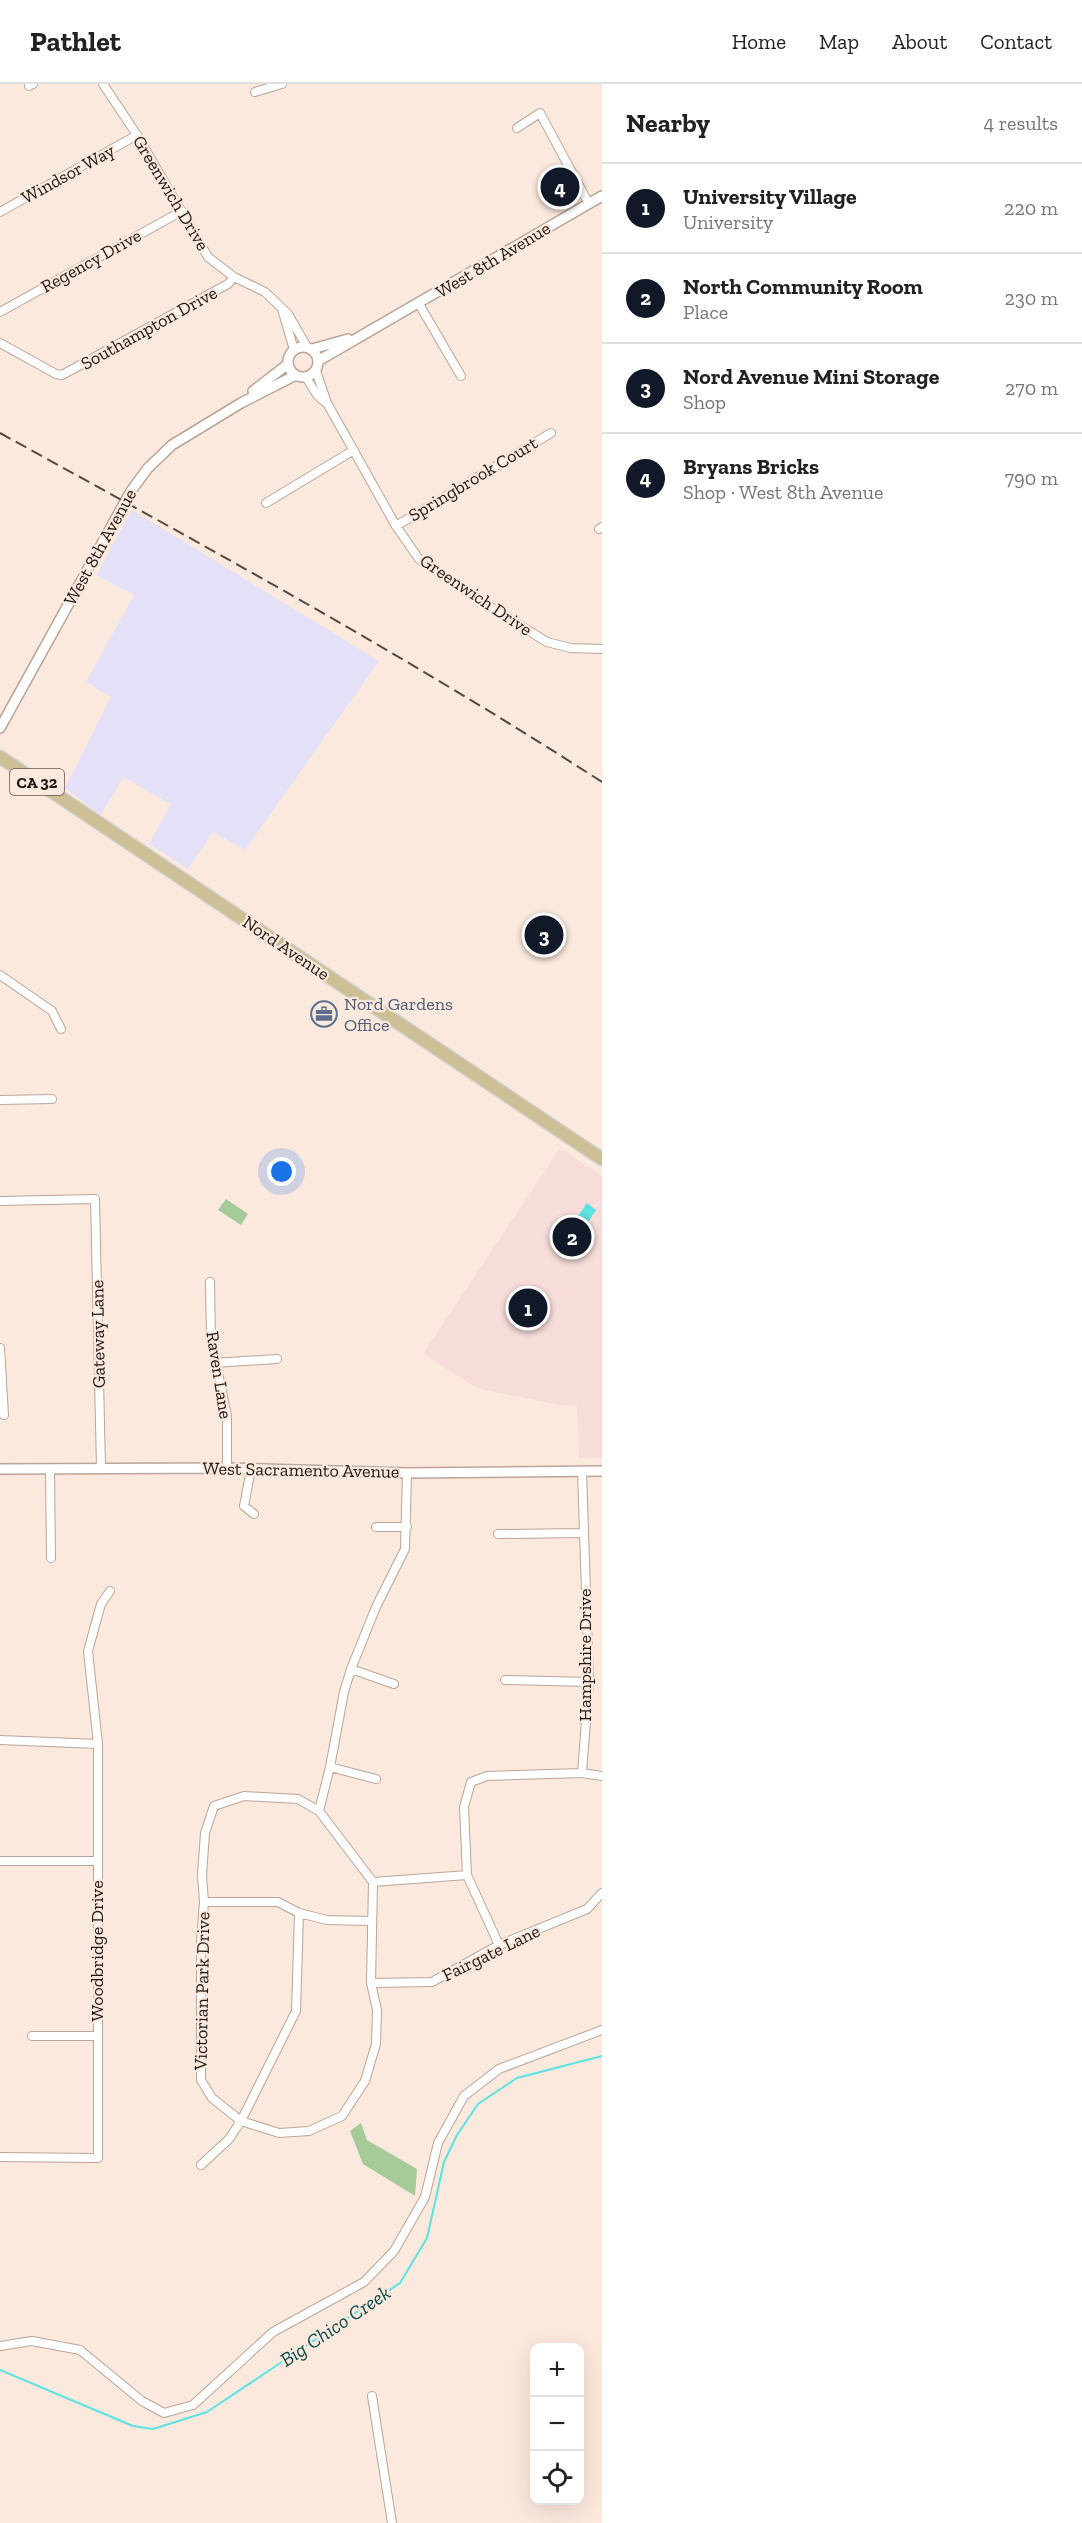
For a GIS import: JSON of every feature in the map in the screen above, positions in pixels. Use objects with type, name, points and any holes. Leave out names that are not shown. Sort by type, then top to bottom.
[{"type":"main road","name":"Nord Avenue","points":[[0,757],[602,1159]]},
{"type":"street","name":"Greenwich Drive","points":[[103,84],[208,257],[234,277],[265,292],[282,309],[309,348]]},
{"type":"street","points":[[255,92],[282,84]]},
{"type":"street","points":[[517,128],[540,114],[589,204]]},
{"type":"street","name":"Windsor Way","points":[[0,212],[136,135]]},
{"type":"street","name":"West 8th Avenue","points":[[589,204],[602,191]]},
{"type":"street","name":"West 8th Avenue","points":[[318,361],[602,196]]},
{"type":"street","name":"Regency Drive","points":[[0,312],[182,211]]},
{"type":"street","name":"Southampton Drive","points":[[0,343],[56,374],[62,375],[228,284],[234,277]]},
{"type":"street","points":[[419,304],[461,376]]},
{"type":"street","points":[[282,309],[294,350]]},
{"type":"street","name":"West 8th Avenue","points":[[309,348],[365,334]]},
{"type":"street","points":[[309,348],[318,361],[316,371],[301,376],[288,364],[289,356],[294,350],[309,348]]},
{"type":"street","name":"West 8th Avenue","points":[[241,403],[249,394],[288,364]]},
{"type":"street","name":"Greenwich Drive","points":[[316,371],[327,403],[396,526],[419,559],[547,642],[572,648],[602,649]]},
{"type":"street","name":"Greenwich Drive","points":[[301,376],[327,403]]},
{"type":"street","name":"West 8th Avenue","points":[[0,728],[138,481],[157,457],[172,445],[241,403],[301,376]]},
{"type":"street","name":"Springbrook Court","points":[[396,526],[550,433]]},
{"type":"street","points":[[266,503],[354,450]]},
{"type":"street","points":[[0,975],[52,1011],[61,1029]]},
{"type":"street","points":[[0,1100],[52,1099]]},
{"type":"street","name":"Gateway Lane","points":[[0,1202],[94,1199],[101,1468]]},
{"type":"street","name":"Raven Lane","points":[[210,1282],[211,1340],[214,1363],[227,1416],[227,1468]]},
{"type":"street","points":[[0,1348],[4,1415]]},
{"type":"street","points":[[214,1363],[277,1359]]},
{"type":"street","name":"West Sacramento Avenue","points":[[0,1468],[227,1468],[407,1473],[602,1471]]},
{"type":"street","points":[[50,1469],[51,1558]]},
{"type":"street","points":[[251,1469],[244,1506],[254,1514]]},
{"type":"street","name":"Hampshire Drive","points":[[582,1471],[589,1682],[582,1773]]},
{"type":"street","points":[[319,1811],[351,1669],[376,1607],[405,1549],[407,1473]]},
{"type":"street","points":[[376,1527],[407,1527]]},
{"type":"street","points":[[498,1534],[583,1533]]},
{"type":"street","name":"Woodbridge Drive","points":[[0,2157],[98,2158],[98,1744],[88,1651],[101,1604],[110,1591]]},
{"type":"street","points":[[351,1669],[393,1684]]},
{"type":"street","points":[[504,1680],[589,1682]]},
{"type":"street","points":[[0,1740],[98,1744]]},
{"type":"street","points":[[330,1767],[376,1779]]},
{"type":"street","points":[[499,1945],[467,1875],[464,1807],[471,1782],[487,1776],[582,1773],[602,1776]]},
{"type":"street","name":"Victorian Park Drive","points":[[244,1796],[298,1798],[319,1811],[373,1882],[370,1921],[370,1983],[377,2010],[376,2044],[365,2081],[342,2116],[309,2131],[279,2133],[241,2121],[212,2098],[201,2080],[201,1941],[204,1902],[202,1875],[205,1833],[214,1806],[244,1796]]},
{"type":"street","points":[[0,1861],[97,1860]]},
{"type":"street","points":[[373,1882],[467,1875]]},
{"type":"street","name":"Fairgate Lane","points":[[370,1983],[432,1982],[499,1945],[587,1909],[602,1893]]},
{"type":"street","points":[[204,1902],[278,1902],[298,1913],[327,1920],[370,1921]]},
{"type":"street","points":[[201,2165],[229,2139],[241,2121],[296,2011],[298,1913]]},
{"type":"street","points":[[0,2346],[32,2341],[80,2350],[142,2401],[164,2413],[193,2405],[273,2332],[364,2282],[394,2251],[425,2196],[438,2144],[464,2096],[499,2069],[602,2030]]},
{"type":"street","points":[[32,2036],[98,2036]]},
{"type":"street","points":[[372,2396],[392,2523]]},
{"type":"shaded area","points":[[132,510],[379,661],[245,850],[213,832],[188,869],[149,844],[171,804],[123,777],[101,815],[65,788],[111,697],[86,682],[134,595],[96,575]]},
{"type":"shaded area","points":[[560,1148],[602,1176],[602,1458],[579,1458],[577,1406],[559,1405],[476,1388],[423,1353]]},
{"type":"green space","points":[[226,1199],[248,1214],[241,1225],[218,1210]]},
{"type":"green space","points":[[361,2123],[367,2140],[417,2169],[415,2196],[363,2164],[350,2131]]},
{"type":"water","points":[[587,1203],[596,1210],[584,1228],[574,1222]]},
{"type":"waterway","name":"Big Chico Creek","points":[[0,2370],[133,2426],[153,2429],[207,2412],[400,2283],[427,2238],[444,2162],[457,2135],[478,2104],[517,2078],[602,2056]]},
{"type":"railway","points":[[0,433],[228,559],[379,646],[602,782]]},
{"type":"place","name":"Bryans Bricks","points":[[560,187]]},
{"type":"place","name":"Nord Avenue Mini Storage","points":[[544,935]]},
{"type":"place","name":"Nord Gardens Office","points":[[324,1014]]},
{"type":"place","name":"North Community Room","points":[[572,1237]]},
{"type":"place","name":"University Village","points":[[528,1308]]}]
